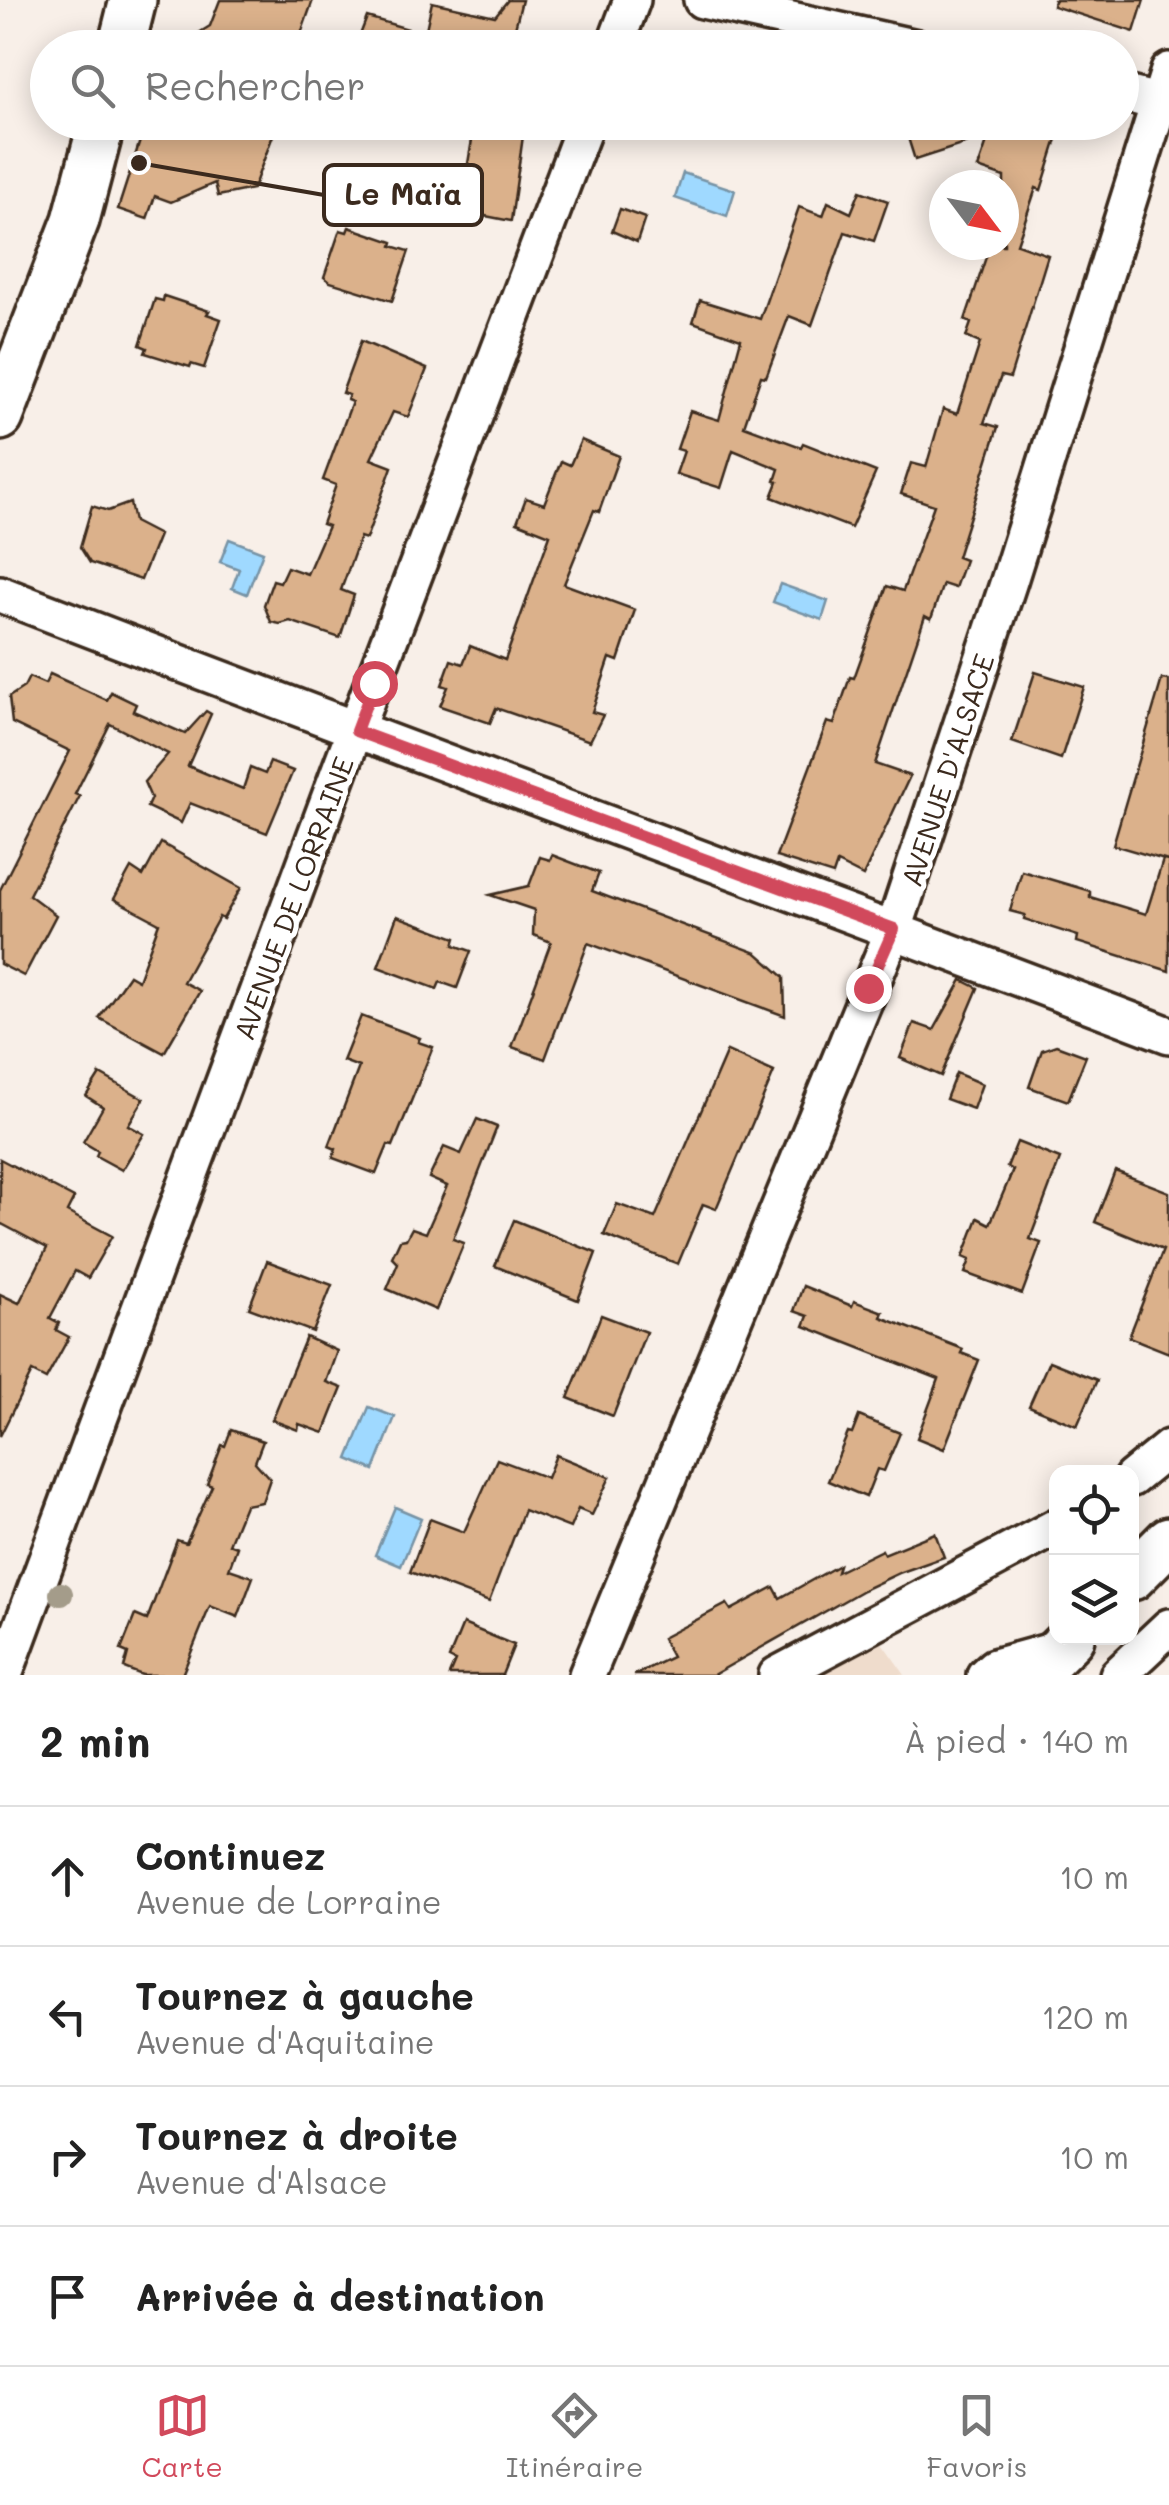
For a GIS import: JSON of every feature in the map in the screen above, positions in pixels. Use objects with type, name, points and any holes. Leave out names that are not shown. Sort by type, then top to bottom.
[{"type":"main road","points":[[126,30],[134,0]]},
{"type":"main road","points":[[0,417],[76,220],[97,140]]},
{"type":"main road","points":[[1139,1570],[1169,1540]]},
{"type":"street","points":[[621,30],[632,0]]},
{"type":"street","points":[[702,0],[836,30]]},
{"type":"street","points":[[1139,93],[1167,93]]},
{"type":"street","name":"AVENUE D'ALSACE","points":[[588,1675],[894,929],[1167,93]]},
{"type":"street","name":"AVENUE DE LORRAINE","points":[[4,1675],[579,140]]},
{"type":"street","points":[[0,594],[1169,1035]]},
{"type":"street","points":[[1139,1472],[1169,1448]]},
{"type":"street","points":[[777,1675],[828,1663],[1049,1531]]},
{"type":"street","points":[[1118,1675],[1169,1627]]},
{"type":"street","points":[[985,1675],[994,1667],[1054,1654]]},
{"type":"shaded area","points":[[880,1640],[905,1675],[812,1675]]},
{"type":"water","points":[[683,173],[735,190],[727,216],[675,198]]},
{"type":"water","points":[[229,539],[263,552],[247,594],[232,588],[239,569],[220,562]]},
{"type":"water","points":[[780,584],[828,601],[822,620],[773,602]]},
{"type":"water","points":[[369,1407],[395,1417],[374,1470],[348,1459]]},
{"type":"water","points":[[395,1507],[421,1518],[401,1566],[375,1555]]},
{"type":"building","points":[[220,0],[313,0],[302,30],[204,30],[210,26]]},
{"type":"building","points":[[508,0],[522,0],[514,30],[426,30],[432,2],[495,16]]},
{"type":"building","points":[[1054,0],[1144,0],[1135,30],[1053,6]]},
{"type":"building","points":[[367,17],[411,30],[362,30]]},
{"type":"building","points":[[140,140],[271,140],[253,189],[218,196],[215,183],[171,202],[155,196],[147,219],[118,209]]},
{"type":"building","points":[[472,140],[522,140],[511,221],[460,211]]},
{"type":"building","points":[[909,140],[977,140],[915,160]]},
{"type":"building","points":[[988,140],[1057,140],[1041,190],[1036,188],[1019,238],[1019,170],[978,168]]},
{"type":"building","points":[[860,191],[888,201],[874,241],[845,232],[812,325],[789,316],[766,377],[761,376],[744,426],[801,447],[803,443],[876,472],[851,528],[772,497],[779,469],[733,450],[721,488],[676,474],[684,451],[677,449],[690,411],[719,420],[741,339],[693,322],[700,300],[760,319],[799,207],[823,216],[828,202],[851,213]]},
{"type":"building","points":[[620,209],[645,218],[637,242],[612,231]]},
{"type":"building","points":[[349,227],[409,251],[392,301],[324,277],[340,230],[347,232]]},
{"type":"building","points":[[1019,245],[1048,255],[1010,378],[1001,376],[984,423],[998,427],[957,557],[965,560],[955,588],[943,584],[931,619],[925,616],[875,764],[910,776],[863,876],[837,863],[833,875],[776,857],[827,722],[834,724],[850,677],[854,678],[887,586],[903,591],[934,505],[901,494],[911,463],[926,467],[943,409],[957,414],[980,343],[966,337],[971,323],[965,320],[985,260],[1019,260]]},
{"type":"building","points":[[164,296],[221,319],[204,368],[145,353],[147,348],[140,345],[155,299],[163,301]]},
{"type":"building","points":[[361,341],[427,369],[408,417],[393,412],[371,459],[392,467],[366,539],[360,537],[341,590],[354,595],[340,638],[290,621],[271,622],[264,605],[273,580],[280,582],[287,567],[307,574],[328,526],[322,524],[336,485],[323,480],[352,402],[347,400],[349,395],[342,393]]},
{"type":"building","points":[[581,440],[619,456],[599,512],[594,510],[564,584],[635,610],[618,661],[610,658],[592,712],[603,715],[590,741],[496,708],[490,723],[440,706],[448,687],[442,685],[451,660],[463,664],[470,646],[505,660],[550,535],[517,522],[526,498],[544,504],[561,461],[570,465]]},
{"type":"building","points":[[130,503],[134,522],[159,535],[141,580],[90,563],[80,547],[92,506],[108,511]]},
{"type":"building","points":[[1035,672],[1084,687],[1061,759],[1012,742]]},
{"type":"building","points":[[50,674],[107,700],[111,692],[136,704],[133,711],[185,734],[206,711],[211,714],[188,766],[243,789],[250,768],[265,774],[270,762],[293,771],[267,833],[190,803],[181,823],[147,807],[151,798],[144,782],[168,754],[110,724],[75,794],[80,796],[29,895],[56,915],[24,976],[0,964],[0,890],[70,751],[12,723],[9,697],[24,687],[29,677],[45,684]]},
{"type":"building","points":[[1162,679],[1169,680],[1169,971],[1077,942],[1078,936],[1010,911],[1022,871],[1090,891],[1090,897],[1146,914],[1163,860],[1168,861],[1113,845]]},
{"type":"building","points":[[161,843],[241,888],[223,919],[219,917],[183,982],[200,991],[164,1053],[99,1018],[129,975],[138,980],[159,923],[114,899],[131,868],[143,876]]},
{"type":"building","points":[[552,855],[599,873],[592,891],[757,953],[784,977],[785,1016],[588,943],[545,1059],[512,1047],[551,942],[533,935],[534,910],[490,895],[529,886],[540,857],[550,860]]},
{"type":"building","points":[[397,916],[456,938],[454,945],[471,951],[457,988],[440,982],[437,989],[378,967]]},
{"type":"building","points":[[962,980],[978,988],[941,1076],[900,1058],[914,1023],[934,1030]]},
{"type":"building","points":[[361,1016],[420,1038],[418,1042],[433,1047],[393,1146],[388,1145],[376,1174],[333,1158],[336,1149],[329,1146],[359,1067],[343,1061]]},
{"type":"building","points":[[1056,1045],[1086,1056],[1068,1101],[1029,1087],[1042,1050]]},
{"type":"building","points":[[727,1051],[774,1072],[716,1209],[703,1204],[678,1264],[604,1235],[617,1204],[655,1218]]},
{"type":"building","points":[[956,1073],[982,1084],[973,1109],[946,1099]]},
{"type":"building","points":[[100,1074],[144,1099],[128,1125],[144,1134],[122,1170],[96,1156],[98,1151],[83,1142],[103,1107],[86,1096]]},
{"type":"building","points":[[477,1119],[497,1127],[453,1239],[464,1243],[436,1310],[387,1289],[398,1263],[392,1257],[400,1240],[406,1239],[412,1228],[426,1233],[447,1186],[429,1178],[444,1147],[461,1154]]},
{"type":"building","points":[[1017,1142],[1060,1159],[1030,1239],[1041,1243],[1022,1294],[965,1273],[970,1260],[963,1257],[978,1218],[990,1224],[1013,1170],[1007,1167]]},
{"type":"building","points":[[0,1159],[74,1198],[67,1212],[112,1236],[88,1278],[75,1271],[50,1318],[59,1323],[56,1330],[69,1337],[46,1379],[32,1372],[0,1436],[0,1294],[19,1303],[47,1248],[0,1223]]},
{"type":"building","points":[[1115,1171],[1169,1192],[1169,1353],[1129,1337],[1163,1250],[1095,1222]]},
{"type":"building","points":[[514,1220],[596,1253],[578,1300],[495,1266]]},
{"type":"building","points":[[267,1261],[332,1285],[313,1332],[249,1308]]},
{"type":"building","points":[[803,1286],[852,1306],[854,1301],[883,1312],[881,1317],[963,1349],[961,1353],[979,1360],[944,1449],[917,1438],[939,1379],[804,1326],[808,1316],[794,1311]]},
{"type":"building","points":[[601,1315],[646,1332],[613,1416],[568,1398]]},
{"type":"building","points":[[306,1337],[337,1351],[326,1382],[342,1388],[324,1433],[299,1424],[298,1430],[272,1420]]},
{"type":"building","points":[[1049,1361],[1097,1380],[1077,1426],[1029,1406]]},
{"type":"building","points":[[859,1416],[900,1433],[884,1471],[877,1469],[866,1497],[828,1481]]},
{"type":"building","points":[[231,1430],[263,1441],[255,1462],[270,1479],[262,1502],[245,1505],[229,1544],[237,1547],[229,1569],[253,1577],[238,1617],[210,1606],[182,1675],[142,1675],[124,1668],[128,1653],[121,1650],[135,1615],[147,1620],[177,1540],[186,1543],[212,1486],[207,1484]]},
{"type":"building","points":[[556,1455],[610,1477],[592,1515],[578,1509],[570,1528],[524,1510],[489,1602],[410,1572],[430,1519],[464,1532],[497,1459],[547,1478]]},
{"type":"building","points":[[935,1533],[944,1557],[863,1590],[713,1675],[634,1675],[672,1657],[662,1638],[727,1604],[731,1610],[774,1587],[780,1598],[839,1565],[837,1572],[882,1550],[884,1554]]},
{"type":"building","points":[[463,1624],[514,1645],[502,1675],[449,1675],[455,1661],[449,1658]]},
{"type":"place","name":"Le Maïa","points":[[139,163]]},
{"type":"route","points":[[374,683],[356,731],[894,929],[868,988]]}]
